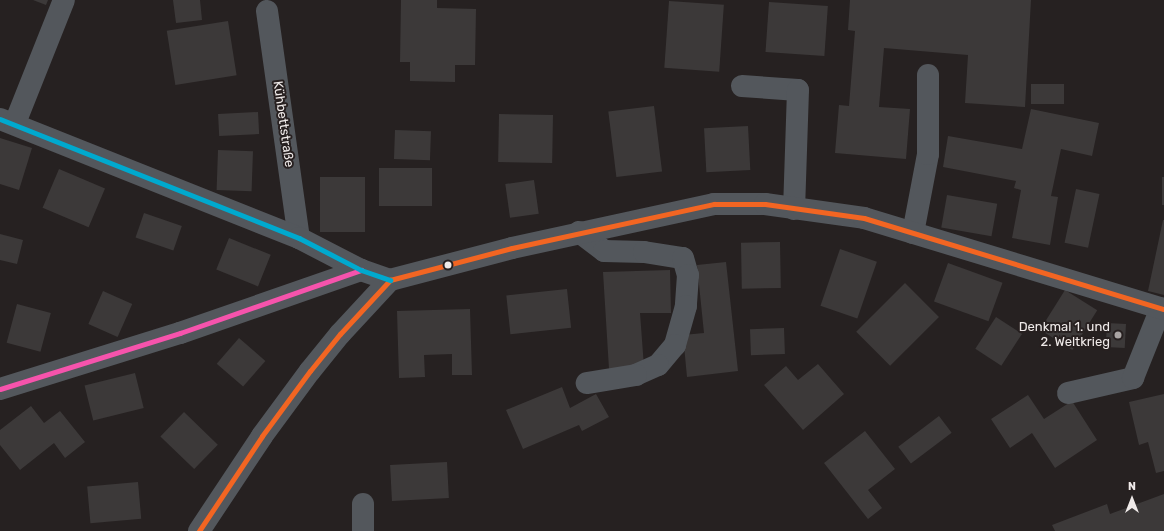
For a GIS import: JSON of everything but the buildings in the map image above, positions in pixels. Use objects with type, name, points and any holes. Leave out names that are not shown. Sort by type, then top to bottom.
[{"type":"street","points":[[64,0],[7,121],[299,238],[361,270],[390,280]]},
{"type":"street","name":"Kühbettstraße","points":[[267,11],[299,238]]},
{"type":"street","points":[[913,233],[928,154],[928,75]]},
{"type":"street","points":[[742,86],[798,90],[794,208]]},
{"type":"street","points":[[199,531],[262,436],[310,371],[340,334],[390,280],[579,232],[714,204],[765,204],[864,218],[1162,308],[1133,378],[1068,393]]},
{"type":"street","points":[[579,232],[604,251],[644,252],[683,258],[688,275],[686,306],[675,345],[658,365],[636,375],[587,383]]},
{"type":"street","points":[[0,389],[180,333],[361,270]]},
{"type":"street","points":[[364,504],[364,531]]},
{"type":"transit line","points":[[0,119],[299,238],[361,270],[390,280]]},
{"type":"transit line","points":[[199,531],[262,436],[310,371],[340,334],[390,280],[512,248],[714,204],[765,204],[864,218],[1164,309]]},
{"type":"transit line","points":[[0,389],[180,333],[361,270]]},
{"type":"place","name":"Denkmal 1. und 2. Weltkrieg","points":[[1118,335]]}]
